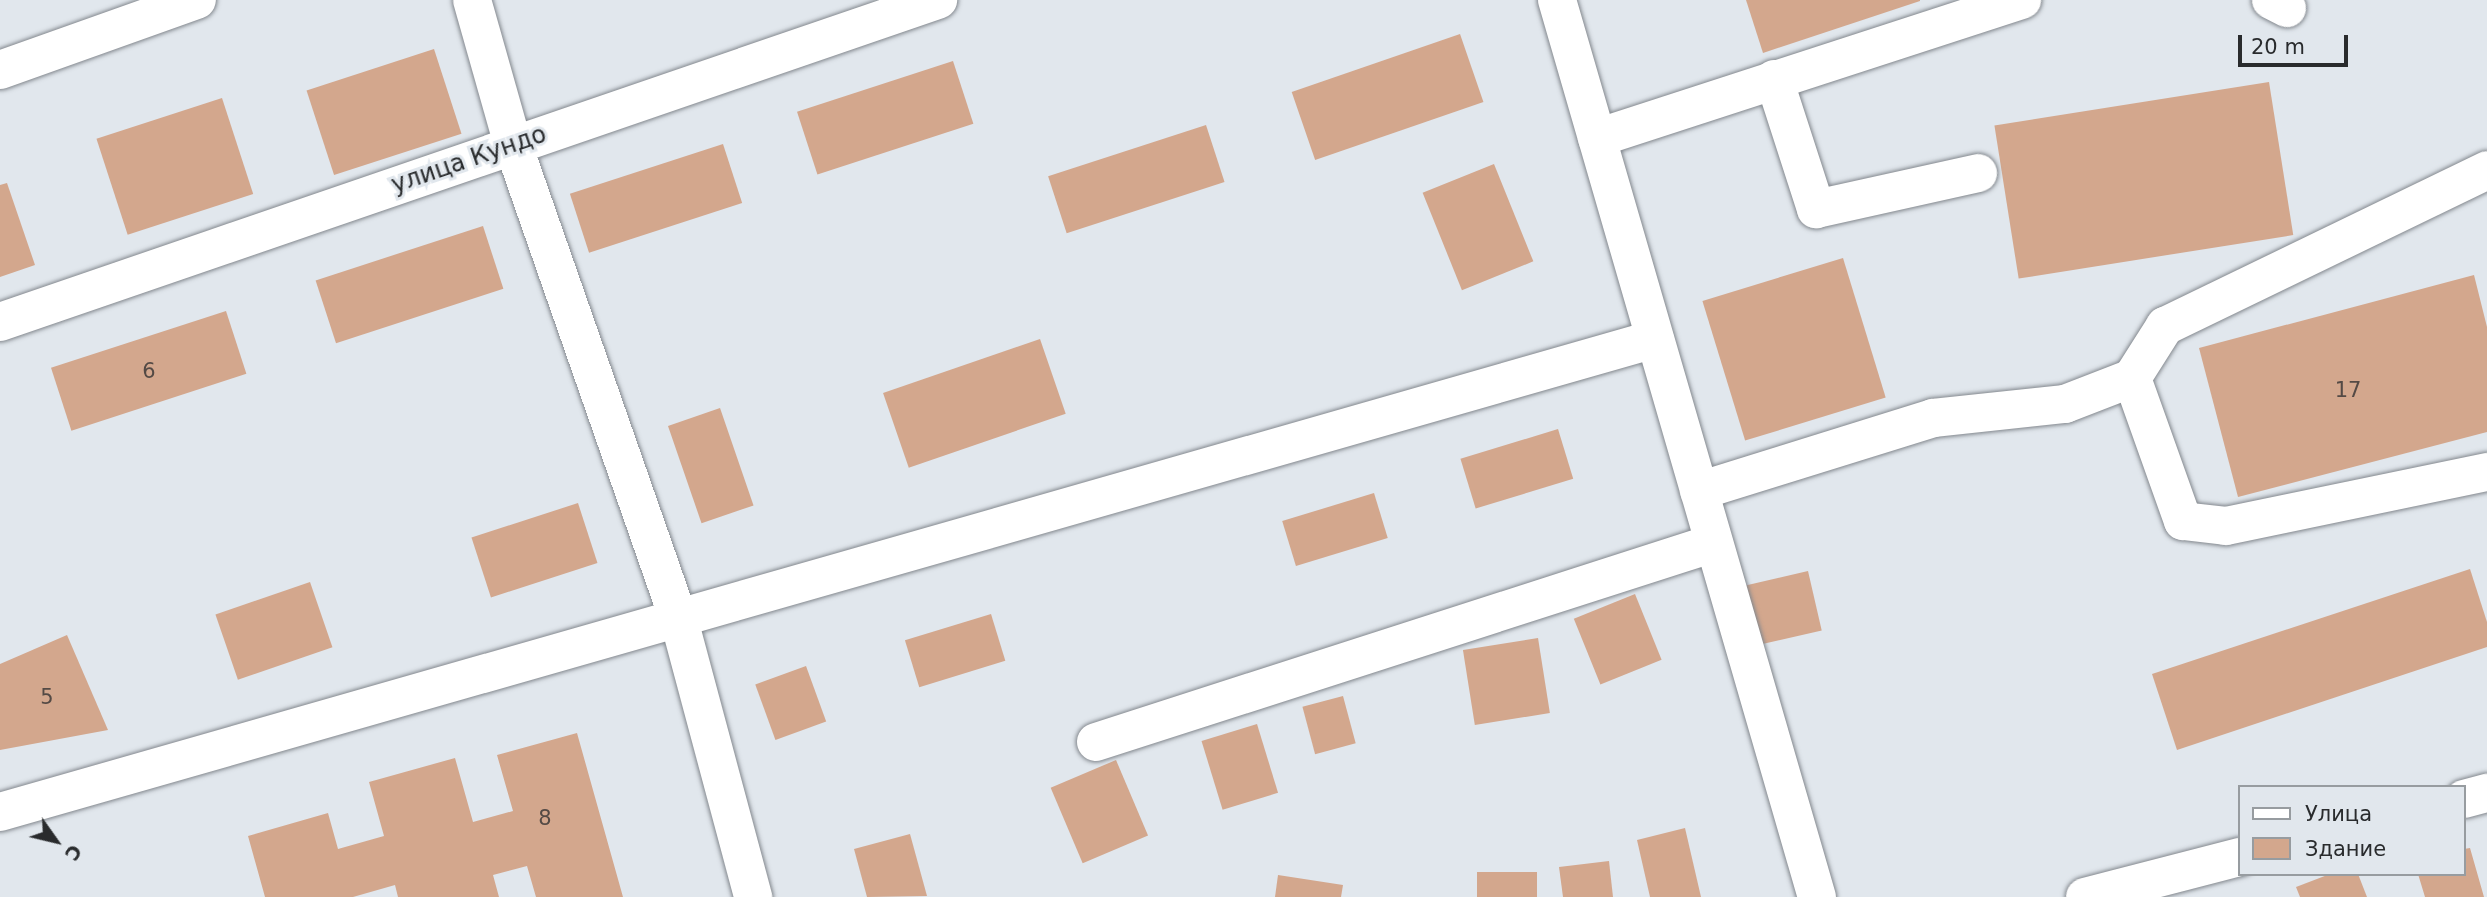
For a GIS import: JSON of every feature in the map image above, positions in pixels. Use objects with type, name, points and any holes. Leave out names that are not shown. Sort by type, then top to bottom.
[{"type":"street","points":[[0,69],[197,0]]},
{"type":"street","points":[[472,0],[513,145],[679,620],[753,897]]},
{"type":"street","name":"улица Кундо","points":[[0,322],[938,0]]},
{"type":"street","points":[[1557,0],[1817,897]]},
{"type":"street","points":[[1597,138],[2022,0]]},
{"type":"street","points":[[1774,79],[1816,209],[1978,173]]},
{"type":"street","points":[[1699,491],[1933,418],[2065,404],[2132,377],[2165,326],[2487,170]]},
{"type":"street","points":[[0,812],[1656,339]]},
{"type":"street","points":[[2132,377],[2183,521],[2226,526],[2487,472]]},
{"type":"street","points":[[1096,742],[1714,543]]},
{"type":"street","points":[[2466,798],[2487,793]]},
{"type":"street","points":[[2085,897],[2238,858]]},
{"type":"building","points":[[1746,0],[1920,0],[1920,1],[1763,53]]},
{"type":"building","points":[[1460,34],[1483,102],[1315,160],[1292,92]]},
{"type":"building","points":[[434,49],[462,134],[334,175],[307,90]]},
{"type":"building","points":[[953,61],[973,124],[817,174],[797,112]]},
{"type":"building","points":[[2269,82],[2293,235],[2019,279],[1994,125]]},
{"type":"building","points":[[222,98],[253,194],[128,235],[96,139]]},
{"type":"building","points":[[1206,125],[1225,182],[1067,233],[1048,176]]},
{"type":"building","points":[[723,144],[742,203],[589,253],[570,194]]},
{"type":"building","points":[[1494,164],[1533,261],[1462,290],[1423,193]]},
{"type":"building","points":[[7,183],[35,265],[0,277],[0,185]]},
{"type":"building","points":[[483,226],[503,289],[336,343],[316,280]]},
{"type":"building","points":[[1843,258],[1886,398],[1745,441],[1702,301]]},
{"type":"building","points":[[2474,275],[2487,327],[2487,432],[2238,497],[2199,348]]},
{"type":"building","points":[[226,311],[246,374],[71,431],[51,368]]},
{"type":"building","points":[[1040,339],[1066,414],[909,468],[883,393]]},
{"type":"building","points":[[720,408],[754,505],[702,523],[668,426]]},
{"type":"building","points":[[1558,429],[1573,479],[1476,509],[1460,459]]},
{"type":"building","points":[[1374,493],[1388,538],[1296,566],[1282,521]]},
{"type":"building","points":[[578,503],[597,563],[491,598],[471,538]]},
{"type":"building","points":[[2470,569],[2487,622],[2487,647],[2177,750],[2152,674]]},
{"type":"building","points":[[1808,571],[1822,630],[1760,645],[1747,585]]},
{"type":"building","points":[[310,582],[332,647],[238,680],[215,615]]},
{"type":"building","points":[[1635,594],[1662,660],[1600,685],[1574,619]]},
{"type":"building","points":[[991,614],[1005,661],[919,687],[905,640]]},
{"type":"building","points":[[67,635],[108,730],[0,750],[0,664]]},
{"type":"building","points":[[1538,638],[1550,713],[1475,725],[1463,650]]},
{"type":"building","points":[[806,666],[826,721],[775,740],[755,684]]},
{"type":"building","points":[[1343,696],[1356,743],[1315,754],[1302,707]]},
{"type":"building","points":[[1257,724],[1278,793],[1223,810],[1202,741]]},
{"type":"building","points":[[577,733],[623,897],[536,897],[527,866],[493,875],[499,897],[398,897],[395,885],[353,897],[265,897],[248,836],[328,813],[338,849],[384,836],[369,782],[455,758],[473,822],[513,811],[497,755]]},
{"type":"building","points":[[1116,760],[1148,835],[1083,863],[1051,788]]},
{"type":"building","points":[[1685,828],[1701,897],[1650,897],[1637,840]]},
{"type":"building","points":[[910,834],[927,896],[867,897],[854,849]]},
{"type":"building","points":[[2470,848],[2484,897],[2425,897],[2419,876],[2466,876],[2466,849]]},
{"type":"building","points":[[1609,861],[1613,897],[1563,897],[1559,867]]},
{"type":"building","points":[[1477,872],[1537,872],[1537,897],[1477,897]]},
{"type":"building","points":[[1278,875],[1343,885],[1341,897],[1275,897]]},
{"type":"building","points":[[2325,876],[2359,876],[2367,897],[2300,897],[2296,887]]}]
